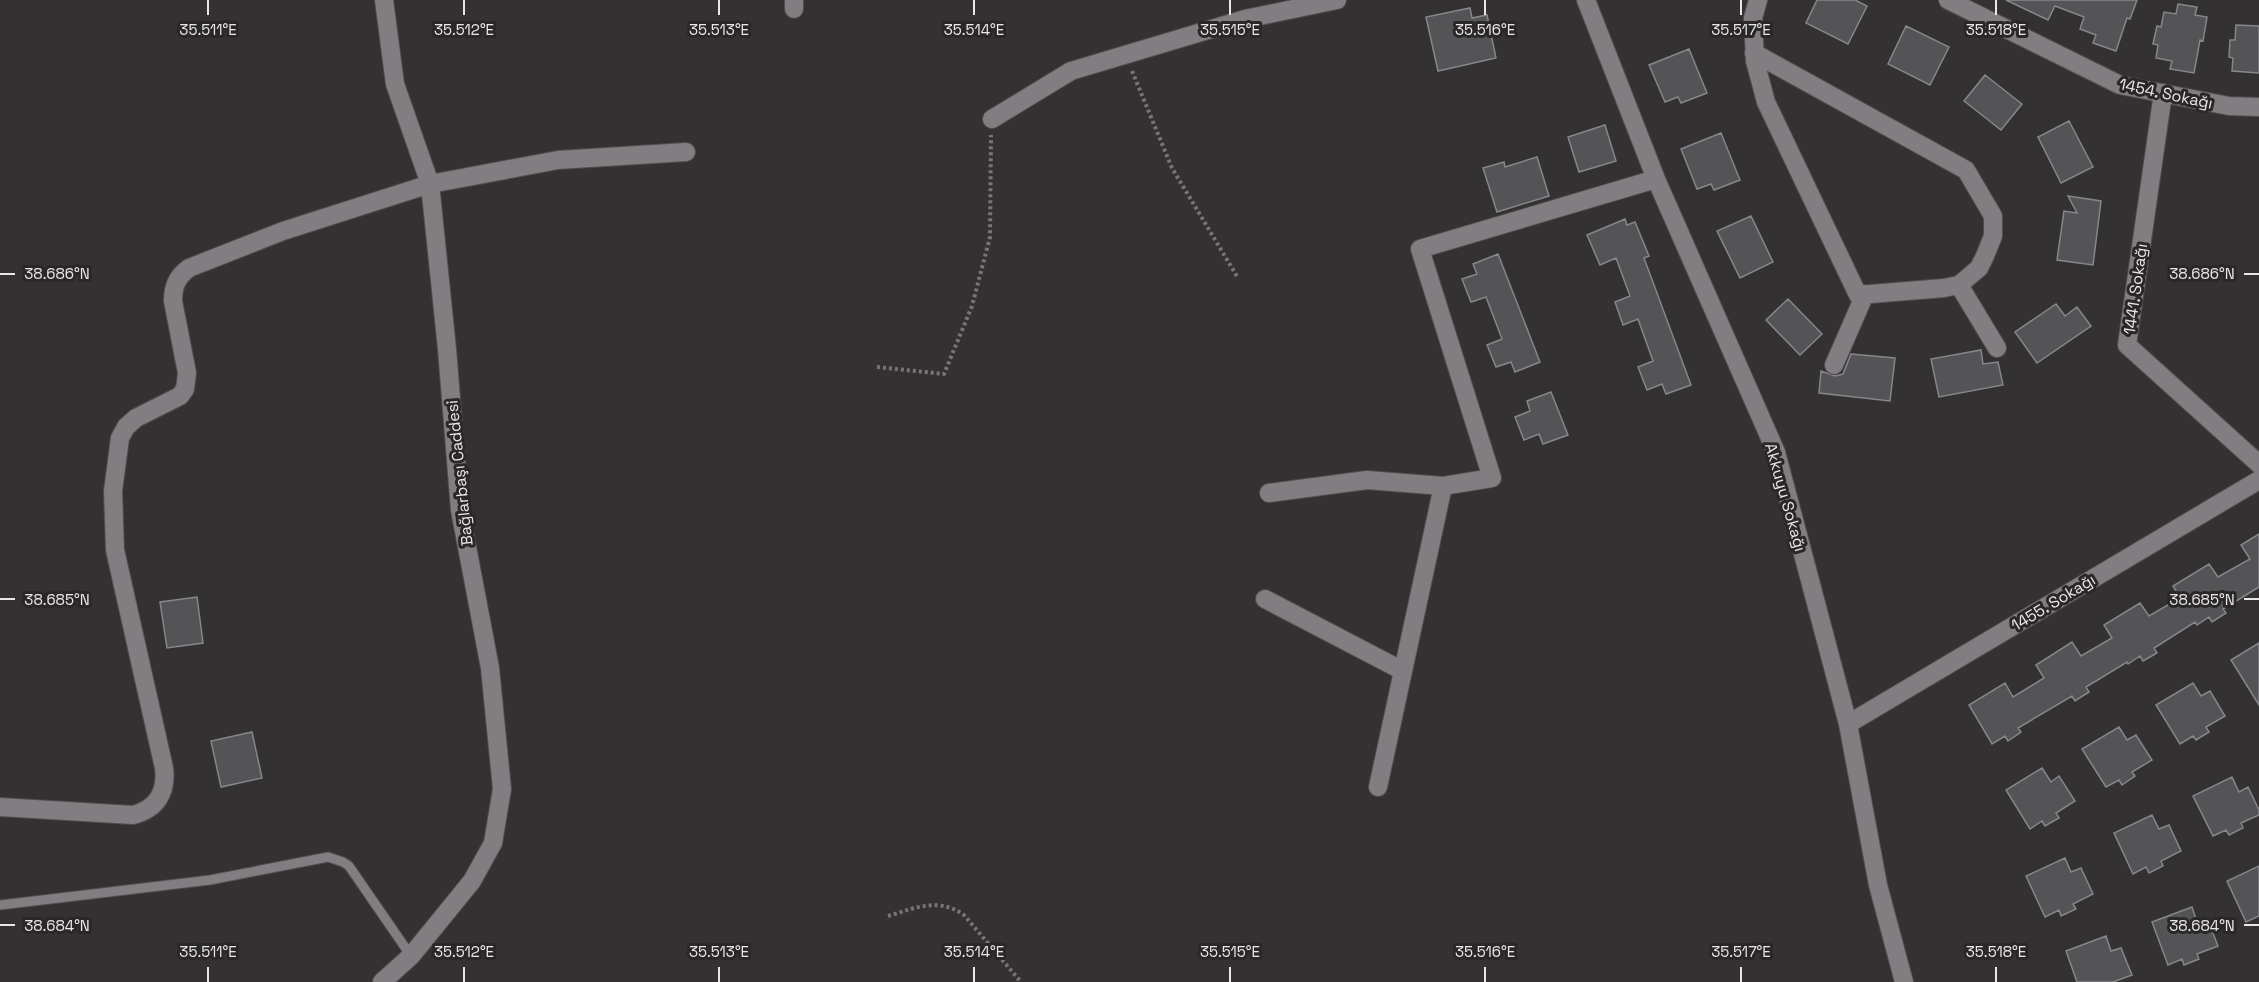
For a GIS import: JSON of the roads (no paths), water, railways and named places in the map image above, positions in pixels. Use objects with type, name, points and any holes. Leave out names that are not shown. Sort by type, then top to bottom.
[{"type":"street","name":"Bağlarbaşı Caddesi","points":[[382,982],[411,956],[472,881],[493,843],[502,789],[490,668],[460,510],[447,349],[430,184],[394,84],[384,0]]},
{"type":"street","points":[[992,119],[1071,71],[1245,19],[1336,0]]},
{"type":"street","name":"Akkuyu Sokağı","points":[[1586,0],[1656,179],[1776,453],[1848,724],[1878,885],[1904,982]]},
{"type":"street","points":[[1754,52],[1966,170],[1993,216],[1993,236],[1979,268],[1959,285],[1858,295],[1766,102],[1754,52],[1753,18],[1758,0]]},
{"type":"street","name":"1454. Sokağı","points":[[1948,0],[2120,85],[2229,106],[2259,107]]},
{"type":"street","name":"1441. Sokağı","points":[[2163,93],[2127,345],[2259,464]]},
{"type":"street","points":[[0,807],[133,815],[143,813],[152,807],[163,789],[164,768],[115,550],[113,491],[119,445],[126,427],[136,418],[180,396],[185,389],[187,373],[172,301],[176,282],[189,268],[283,231],[430,184],[558,160],[686,152]]},
{"type":"street","points":[[1269,493],[1367,480],[1443,486],[1492,478],[1420,249],[1656,179]]},
{"type":"street","points":[[1959,285],[1997,348]]},
{"type":"street","points":[[1834,365],[1864,294]]},
{"type":"street","name":"1455. Sokağı","points":[[1848,724],[2259,480]]},
{"type":"street","points":[[1378,787],[1443,486]]},
{"type":"street","points":[[1265,599],[1403,670]]},
{"type":"lane","points":[[0,904],[210,880],[328,857],[349,866],[411,956]]}]
